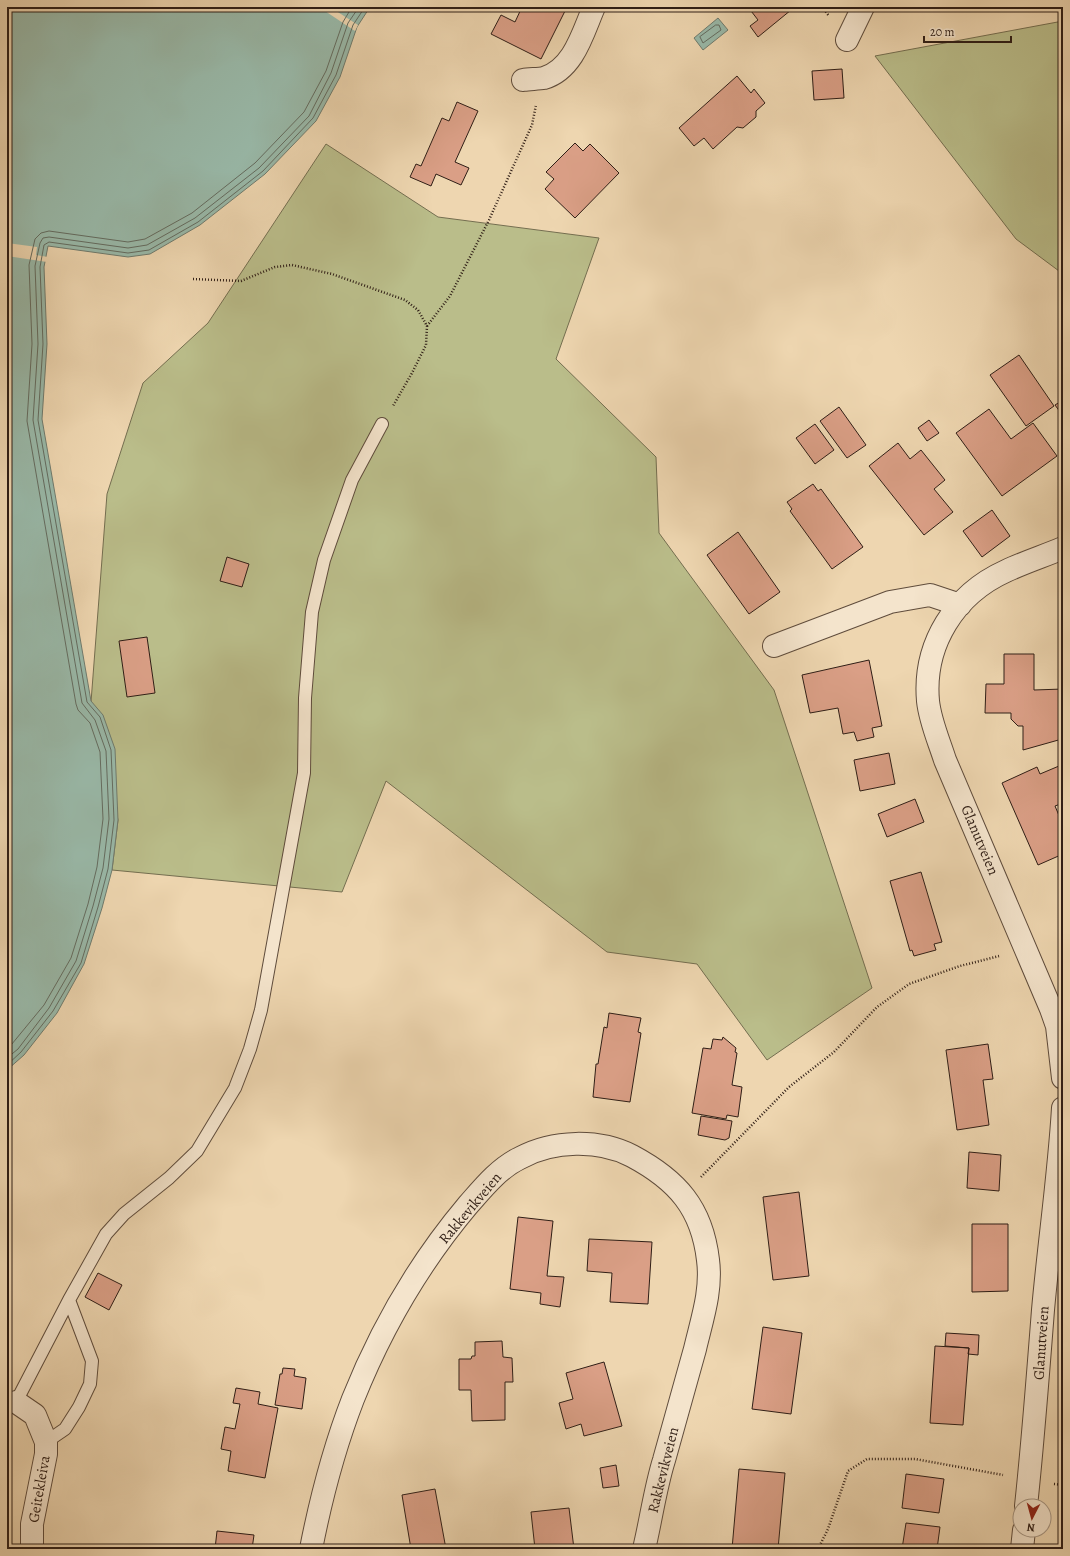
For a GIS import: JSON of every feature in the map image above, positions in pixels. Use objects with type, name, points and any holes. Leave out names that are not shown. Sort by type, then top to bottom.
[{"type":"street","points":[[532,79],[562,68],[569,60],[579,42],[594,7]]},
{"type":"street","points":[[847,40],[863,7]]},
{"type":"street","name":"Glanutveien","points":[[1063,548],[1005,571],[980,586],[960,605],[946,621],[931,654],[927,684],[928,702],[932,720],[945,760],[1027,948],[1057,1026],[1063,1078]]},
{"type":"street","points":[[774,646],[890,602],[930,595],[960,605]]},
{"type":"street","name":"Glanutveien","points":[[1027,1498],[1037,1406],[1043,1310],[1061,1143],[1063,1108]]},
{"type":"street","name":"Rakkevikveien","points":[[311,1549],[330,1467],[353,1400],[375,1350],[404,1295],[452,1225],[485,1185],[520,1157],[538,1150],[565,1144],[597,1146],[625,1153],[651,1166],[667,1178],[683,1195],[696,1215],[703,1232],[708,1262],[709,1293],[680,1406],[662,1464],[644,1549]]},
{"type":"street","name":"Geitekleiva","points":[[12,1402],[35,1414],[46,1442],[46,1454],[32,1524],[32,1549]]},
{"type":"street","points":[[1022,1549],[1023,1538]]},
{"type":"lane","points":[[12,1402],[106,1234],[124,1214],[169,1178],[197,1151],[235,1088],[250,1049],[261,1010],[304,773],[305,698],[312,612],[324,560],[352,480],[382,424]]},
{"type":"lane","points":[[46,1442],[65,1429],[79,1407],[90,1384],[92,1361],[69,1300]]},
{"type":"path","points":[[427,326],[450,296],[488,220],[532,125],[532,79]]},
{"type":"path","points":[[193,278],[241,281],[275,267],[292,265],[332,274],[405,300],[418,310],[427,326],[426,345],[412,373],[382,424]]},
{"type":"path","points":[[683,1195],[789,1087],[834,1052],[884,1002],[909,984],[960,966],[1027,948]]},
{"type":"path","points":[[818,1549],[828,1529],[848,1471],[867,1460],[915,1459],[1029,1480]]},
{"type":"green space","points":[[1063,21],[1063,274],[1016,239],[875,56]]},
{"type":"green space","points":[[326,144],[438,217],[599,238],[556,359],[656,457],[659,533],[774,690],[872,988],[767,1060],[697,964],[607,952],[386,781],[342,892],[112,870],[118,820],[91,702],[107,494],[143,383],[208,323]]},
{"type":"water","points":[[7,7],[370,7],[357,27],[340,77],[316,121],[265,174],[200,225],[150,254],[128,257],[48,246],[44,267],[47,344],[42,419],[91,701],[103,715],[115,749],[118,820],[112,870],[102,908],[84,964],[57,1013],[24,1055],[7,1070]]},
{"type":"water","points":[[718,18],[728,30],[703,50],[694,38]]},
{"type":"pier","points":[[319,7],[330,7],[358,25],[355,31]]},
{"type":"pier","points":[[7,243],[37,247],[36,255],[48,257],[47,262],[7,256]]},
{"type":"building","points":[[522,7],[567,7],[541,59],[491,34],[501,15],[515,22]]},
{"type":"building","points":[[748,7],[789,7],[791,10],[758,37],[750,26],[758,20]]},
{"type":"building","points":[[842,69],[844,98],[814,100],[812,71]]},
{"type":"building","points":[[737,76],[751,93],[754,89],[765,103],[756,111],[756,117],[743,128],[737,127],[713,149],[704,138],[694,146],[679,128]]},
{"type":"building","points":[[457,102],[478,111],[455,162],[469,168],[461,185],[436,174],[431,186],[410,177],[416,164],[421,166],[442,118],[449,121]]},
{"type":"building","points":[[575,143],[583,151],[590,144],[619,173],[575,218],[545,189],[554,179],[546,172]]},
{"type":"building","points":[[1019,355],[1054,406],[1026,426],[990,375]]},
{"type":"building","points":[[1063,400],[1063,416],[1055,405]]},
{"type":"building","points":[[839,407],[866,445],[847,458],[820,421]]},
{"type":"building","points":[[989,409],[1011,439],[1033,423],[1057,456],[1002,496],[956,433]]},
{"type":"building","points":[[929,420],[939,433],[927,441],[918,428]]},
{"type":"building","points":[[815,424],[834,450],[815,464],[796,438]]},
{"type":"building","points":[[898,443],[910,459],[921,450],[945,480],[934,489],[953,512],[924,535],[869,466]]},
{"type":"building","points":[[813,484],[818,491],[821,489],[863,547],[832,569],[790,511],[792,509],[787,502]]},
{"type":"building","points":[[992,510],[1010,536],[982,557],[963,531]]},
{"type":"building","points":[[738,532],[780,592],[749,614],[707,555]]},
{"type":"building","points":[[227,557],[249,564],[242,587],[220,581]]},
{"type":"building","points":[[147,637],[155,693],[127,697],[119,641]]},
{"type":"building","points":[[1004,654],[1034,654],[1034,690],[1063,689],[1062,739],[1023,750],[1023,726],[1018,726],[1011,719],[1011,713],[985,713],[986,684],[1004,684]]},
{"type":"building","points":[[1061,656],[1063,656],[1063,686],[1061,686]]},
{"type":"building","points":[[869,660],[882,726],[872,728],[874,737],[857,741],[854,732],[843,734],[838,708],[810,713],[802,675]]},
{"type":"building","points":[[889,753],[895,784],[860,791],[854,760]]},
{"type":"building","points":[[1059,766],[1063,775],[1063,803],[1055,806],[1063,825],[1063,854],[1038,865],[1002,783],[1037,767],[1040,774]]},
{"type":"building","points":[[915,799],[924,822],[887,837],[878,814]]},
{"type":"building","points":[[921,872],[942,942],[934,944],[936,950],[914,956],[912,950],[910,951],[890,881]]},
{"type":"building","points":[[609,1013],[641,1018],[638,1032],[641,1033],[630,1102],[593,1097],[596,1064],[598,1064],[604,1027],[607,1028]]},
{"type":"building","points":[[723,1037],[736,1048],[735,1052],[737,1053],[732,1085],[742,1087],[738,1117],[727,1115],[726,1119],[692,1113],[703,1048],[711,1049],[713,1039],[722,1040]]},
{"type":"building","points":[[988,1044],[993,1079],[983,1080],[989,1125],[957,1130],[946,1050]]},
{"type":"building","points":[[701,1116],[732,1121],[729,1138],[725,1140],[698,1135]]},
{"type":"building","points":[[969,1152],[1001,1155],[999,1191],[967,1188]]},
{"type":"building","points":[[799,1192],[809,1276],[773,1280],[763,1197]]},
{"type":"building","points":[[518,1217],[553,1221],[547,1276],[564,1277],[560,1307],[540,1304],[541,1293],[510,1289]]},
{"type":"building","points":[[972,1224],[1008,1224],[1008,1291],[972,1292]]},
{"type":"building","points":[[589,1239],[652,1242],[648,1304],[610,1302],[612,1273],[587,1271]]},
{"type":"building","points":[[98,1273],[122,1285],[109,1310],[85,1297]]},
{"type":"building","points":[[763,1327],[802,1333],[791,1414],[752,1409]]},
{"type":"building","points":[[946,1333],[979,1335],[978,1355],[968,1354],[969,1348],[945,1346]]},
{"type":"building","points":[[502,1341],[503,1357],[512,1358],[513,1382],[505,1382],[505,1420],[472,1421],[471,1390],[459,1390],[459,1359],[471,1359],[472,1356],[475,1356],[475,1342]]},
{"type":"building","points":[[935,1346],[969,1348],[963,1425],[930,1423]]},
{"type":"building","points":[[604,1362],[622,1426],[584,1436],[581,1424],[566,1429],[559,1403],[573,1399],[566,1373]]},
{"type":"building","points":[[283,1368],[295,1369],[294,1376],[306,1378],[302,1409],[275,1405],[280,1374],[282,1374]]},
{"type":"building","points":[[236,1388],[260,1392],[258,1404],[278,1408],[265,1478],[228,1471],[231,1451],[221,1449],[225,1427],[235,1429],[240,1404],[233,1403]]},
{"type":"building","points":[[616,1465],[619,1486],[603,1488],[600,1468]]},
{"type":"building","points":[[739,1469],[785,1473],[778,1549],[732,1549]]},
{"type":"building","points":[[906,1474],[944,1479],[939,1513],[902,1508]]},
{"type":"building","points":[[435,1489],[446,1549],[411,1549],[402,1495]]},
{"type":"building","points":[[569,1508],[574,1549],[535,1549],[531,1512]]},
{"type":"building","points":[[906,1523],[940,1527],[937,1549],[902,1549]]},
{"type":"building","points":[[217,1531],[254,1535],[252,1549],[215,1549]]},
{"type":"building","points":[[407,1545],[408,1549],[385,1549]]}]
